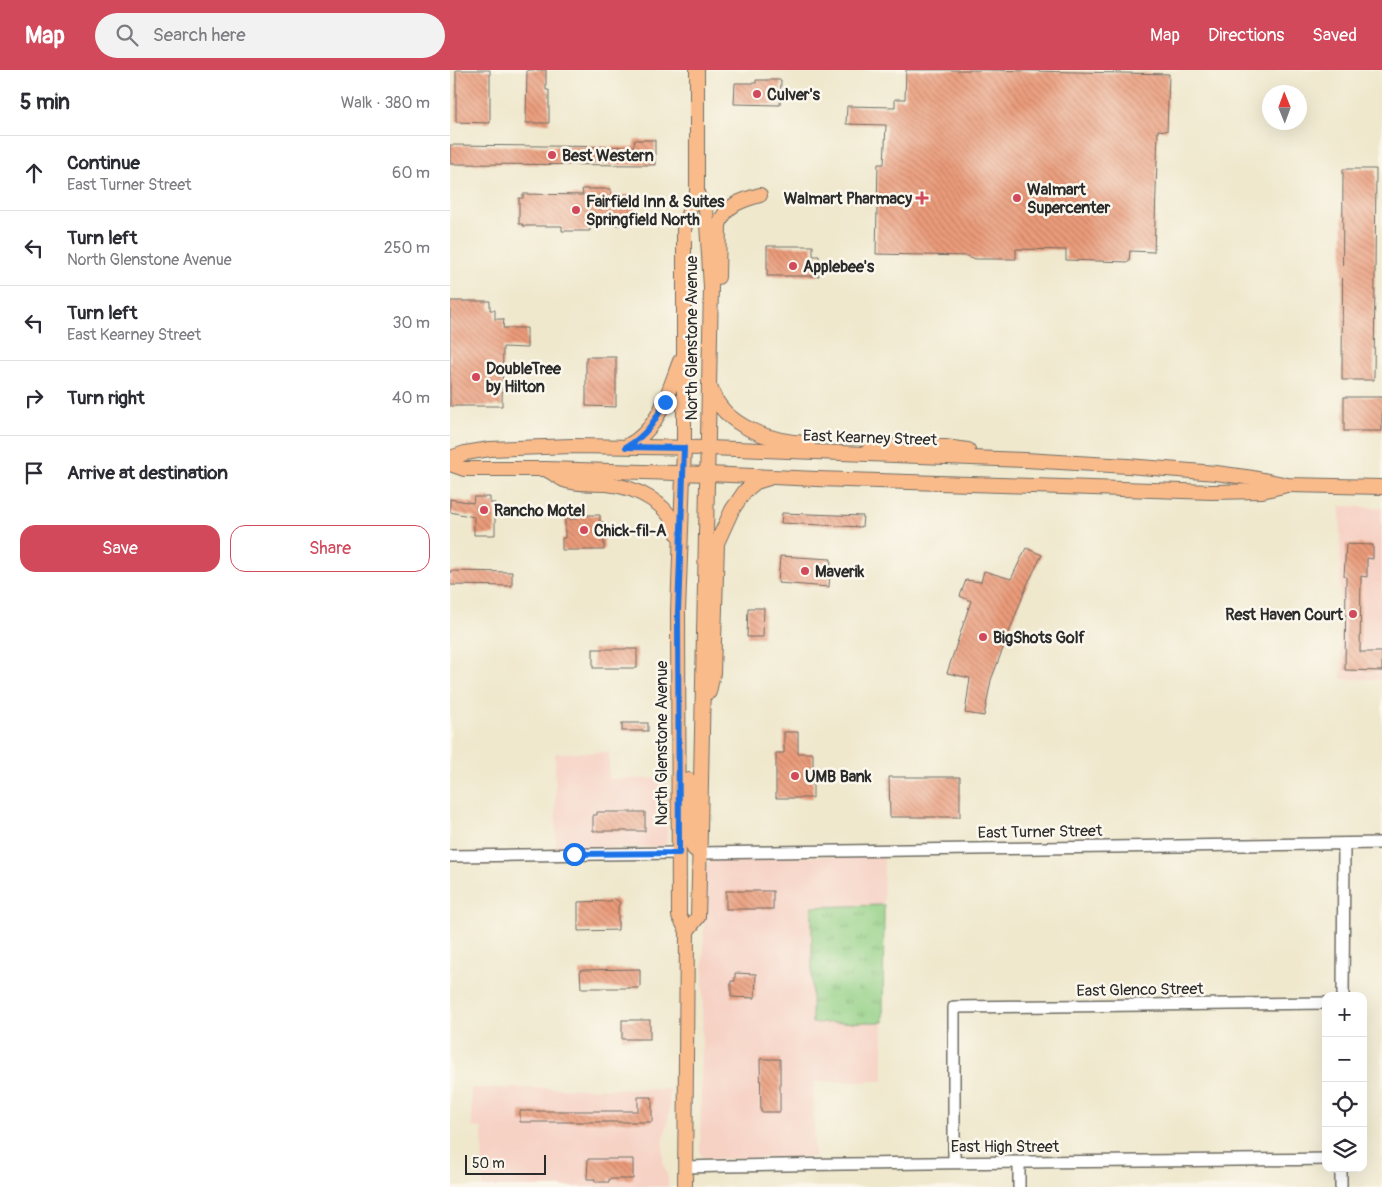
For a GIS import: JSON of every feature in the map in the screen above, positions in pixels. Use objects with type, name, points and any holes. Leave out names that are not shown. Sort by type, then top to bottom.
[{"type":"main road","name":"North Glenstone Avenue","points":[[685,1187],[688,932],[678,916],[678,685],[684,448],[684,229],[696,194],[697,70]]},
{"type":"main road","name":"North Glenstone Avenue","points":[[696,194],[706,208],[709,239],[710,317],[698,917]]},
{"type":"main road","points":[[710,317],[719,275],[719,225],[721,218],[736,203],[760,195]]},
{"type":"main road","points":[[626,447],[641,438],[658,416],[684,351]]},
{"type":"main road","points":[[709,383],[716,402],[723,410],[747,427],[772,438],[805,443],[945,447],[1026,460]]},
{"type":"main road","name":"East Kearney Street","points":[[450,458],[465,453],[490,450],[572,446],[708,448],[1026,460],[1128,466],[1216,474],[1253,478],[1288,485],[1382,487]]},
{"type":"main road","name":"East Kearney Street","points":[[450,464],[464,469],[683,473],[1212,492],[1262,491],[1288,485]]},
{"type":"main road","points":[[546,469],[565,481],[618,486],[651,499],[664,508],[672,519],[680,551]]},
{"type":"main road","points":[[702,721],[713,673],[717,543],[732,510],[745,491],[756,482],[772,477]]},
{"type":"main road","points":[[679,768],[689,780],[690,839],[694,849],[700,853]]},
{"type":"main road","points":[[679,853],[686,862],[688,903],[691,910],[698,917],[688,932]]},
{"type":"street","name":"East Turner Street","points":[[700,853],[1382,843]]},
{"type":"street","points":[[1343,992],[1344,844]]},
{"type":"street","points":[[450,856],[679,853]]},
{"type":"street","name":"East Glenco Street","points":[[954,1162],[954,1008],[1322,1003]]},
{"type":"street","name":"East High Street","points":[[685,1167],[954,1162],[1019,1163],[1322,1159]]},
{"type":"street","points":[[1019,1163],[1019,1187]]},
{"type":"street","points":[[1341,1172],[1341,1187]]},
{"type":"shaded area","points":[[1340,506],[1382,508],[1382,679],[1341,679]]},
{"type":"shaded area","points":[[609,752],[609,779],[667,778],[667,843],[665,847],[556,848],[555,753]]},
{"type":"shaded area","points":[[884,855],[884,905],[812,907],[812,1022],[883,1022],[883,1081],[813,1082],[814,1157],[707,1159],[702,1157],[700,1152],[705,871],[707,864],[711,860],[721,858]]},
{"type":"shaded area","points":[[471,1088],[670,1089],[669,1115],[663,1142],[663,1162],[668,1178],[668,1187],[483,1187],[482,1128],[472,1127]]},
{"type":"green space","points":[[884,905],[883,1022],[812,1023],[812,907]]},
{"type":"building","points":[[456,70],[490,70],[490,123],[456,122]]},
{"type":"building","points":[[527,70],[546,70],[546,90],[549,90],[549,123],[526,123]]},
{"type":"building","name":"Walmart Supercenter","points":[[906,70],[1169,74],[1167,131],[1158,130],[1154,252],[1130,251],[1129,262],[1066,260],[1066,250],[1016,249],[1016,259],[876,254],[878,164],[884,164],[886,125],[846,124],[847,106],[895,107],[895,99],[905,99]]},
{"type":"building","name":"Culver's","points":[[756,80],[781,80],[780,105],[734,104],[735,83],[756,83]]},
{"type":"building","name":"Best Western","points":[[635,140],[655,140],[655,165],[450,164],[450,145],[633,147]]},
{"type":"building","points":[[1343,169],[1376,169],[1374,380],[1342,380]]},
{"type":"building","name":"Fairfield Inn & Suites Springfield North","points":[[582,189],[611,189],[611,195],[634,195],[633,221],[629,221],[629,225],[590,225],[590,231],[562,231],[562,226],[523,226],[523,224],[519,224],[519,198],[523,198],[523,194],[583,195]]},
{"type":"building","name":"Applebee's","points":[[767,246],[813,246],[813,256],[819,256],[819,276],[767,276]]},
{"type":"building","name":"DoubleTree by Hilton","points":[[450,301],[490,301],[490,310],[495,310],[495,319],[504,319],[503,328],[527,328],[527,348],[503,347],[502,406],[450,406]]},
{"type":"building","points":[[586,357],[616,357],[616,407],[586,406]]},
{"type":"building","points":[[1344,397],[1382,397],[1382,431],[1344,431]]},
{"type":"building","name":"Rancho Motel","points":[[474,497],[490,497],[490,503],[495,503],[495,535],[474,535],[474,517],[450,512],[450,499],[473,503]]},
{"type":"building","points":[[782,513],[863,516],[862,527],[781,523]]},
{"type":"building","name":"Chick-fil-A","points":[[577,515],[600,515],[600,522],[604,522],[604,550],[562,550],[562,538],[565,538],[565,519],[577,519]]},
{"type":"building","name":"Rest Haven Court","points":[[1346,544],[1373,545],[1373,559],[1367,558],[1367,577],[1361,576],[1360,652],[1382,652],[1382,671],[1345,670],[1346,577],[1344,576]]},
{"type":"building","name":"BigShots Golf","points":[[1026,548],[1042,555],[1027,585],[991,680],[984,716],[965,713],[970,678],[947,673],[971,601],[960,596],[966,580],[981,582],[984,571],[1011,579]]},
{"type":"building","name":"Maverik","points":[[780,556],[831,559],[829,587],[778,583]]},
{"type":"building","points":[[450,571],[512,572],[512,586],[450,585]]},
{"type":"building","points":[[748,608],[764,608],[763,637],[747,637]]},
{"type":"building","points":[[593,649],[637,649],[637,668],[593,668]]},
{"type":"building","points":[[622,723],[648,723],[648,731],[622,731]]},
{"type":"building","name":"UMB Bank","points":[[784,732],[798,732],[798,753],[813,753],[813,798],[776,798],[776,753],[784,753]]},
{"type":"building","points":[[889,777],[960,777],[960,817],[890,817]]},
{"type":"building","points":[[597,812],[645,812],[645,831],[593,831],[593,815],[597,815]]},
{"type":"building","points":[[726,891],[773,891],[773,909],[726,909]]},
{"type":"building","points":[[614,898],[620,903],[618,907],[618,930],[578,931],[578,902],[611,901]]},
{"type":"building","points":[[640,969],[640,988],[581,988],[580,970]]},
{"type":"building","points":[[735,973],[756,974],[755,998],[731,997],[731,981],[735,981]]},
{"type":"building","points":[[622,1020],[650,1020],[650,1039],[622,1039]]},
{"type":"building","points":[[760,1059],[780,1059],[780,1112],[761,1112]]},
{"type":"building","points":[[638,1097],[652,1097],[652,1122],[520,1122],[520,1111],[638,1111]]},
{"type":"building","points":[[588,1159],[633,1159],[633,1179],[609,1179],[609,1182],[595,1182],[595,1179],[587,1179]]},
{"type":"place","name":"Culver's","points":[[757,94]]},
{"type":"place","name":"Best Western","points":[[552,155]]},
{"type":"place","name":"Walmart Pharmacy","points":[[922,198]]},
{"type":"place","name":"Walmart Supercenter","points":[[1017,198]]},
{"type":"place","name":"Fairfield Inn & Suites Springfield North","points":[[576,210]]},
{"type":"place","name":"Applebee's","points":[[793,266]]},
{"type":"place","name":"DoubleTree by Hilton","points":[[476,377]]},
{"type":"place","name":"Rancho Motel","points":[[484,510]]},
{"type":"place","name":"Chick-fil-A","points":[[584,530]]},
{"type":"place","name":"Maverik","points":[[805,571]]},
{"type":"place","name":"Rest Haven Court","points":[[1353,614]]},
{"type":"place","name":"BigShots Golf","points":[[983,637]]},
{"type":"place","name":"UMB Bank","points":[[795,776]]},
{"type":"route","points":[[574,854],[679,853],[678,612],[684,448],[626,447],[636,442],[648,430],[665,402]]}]
